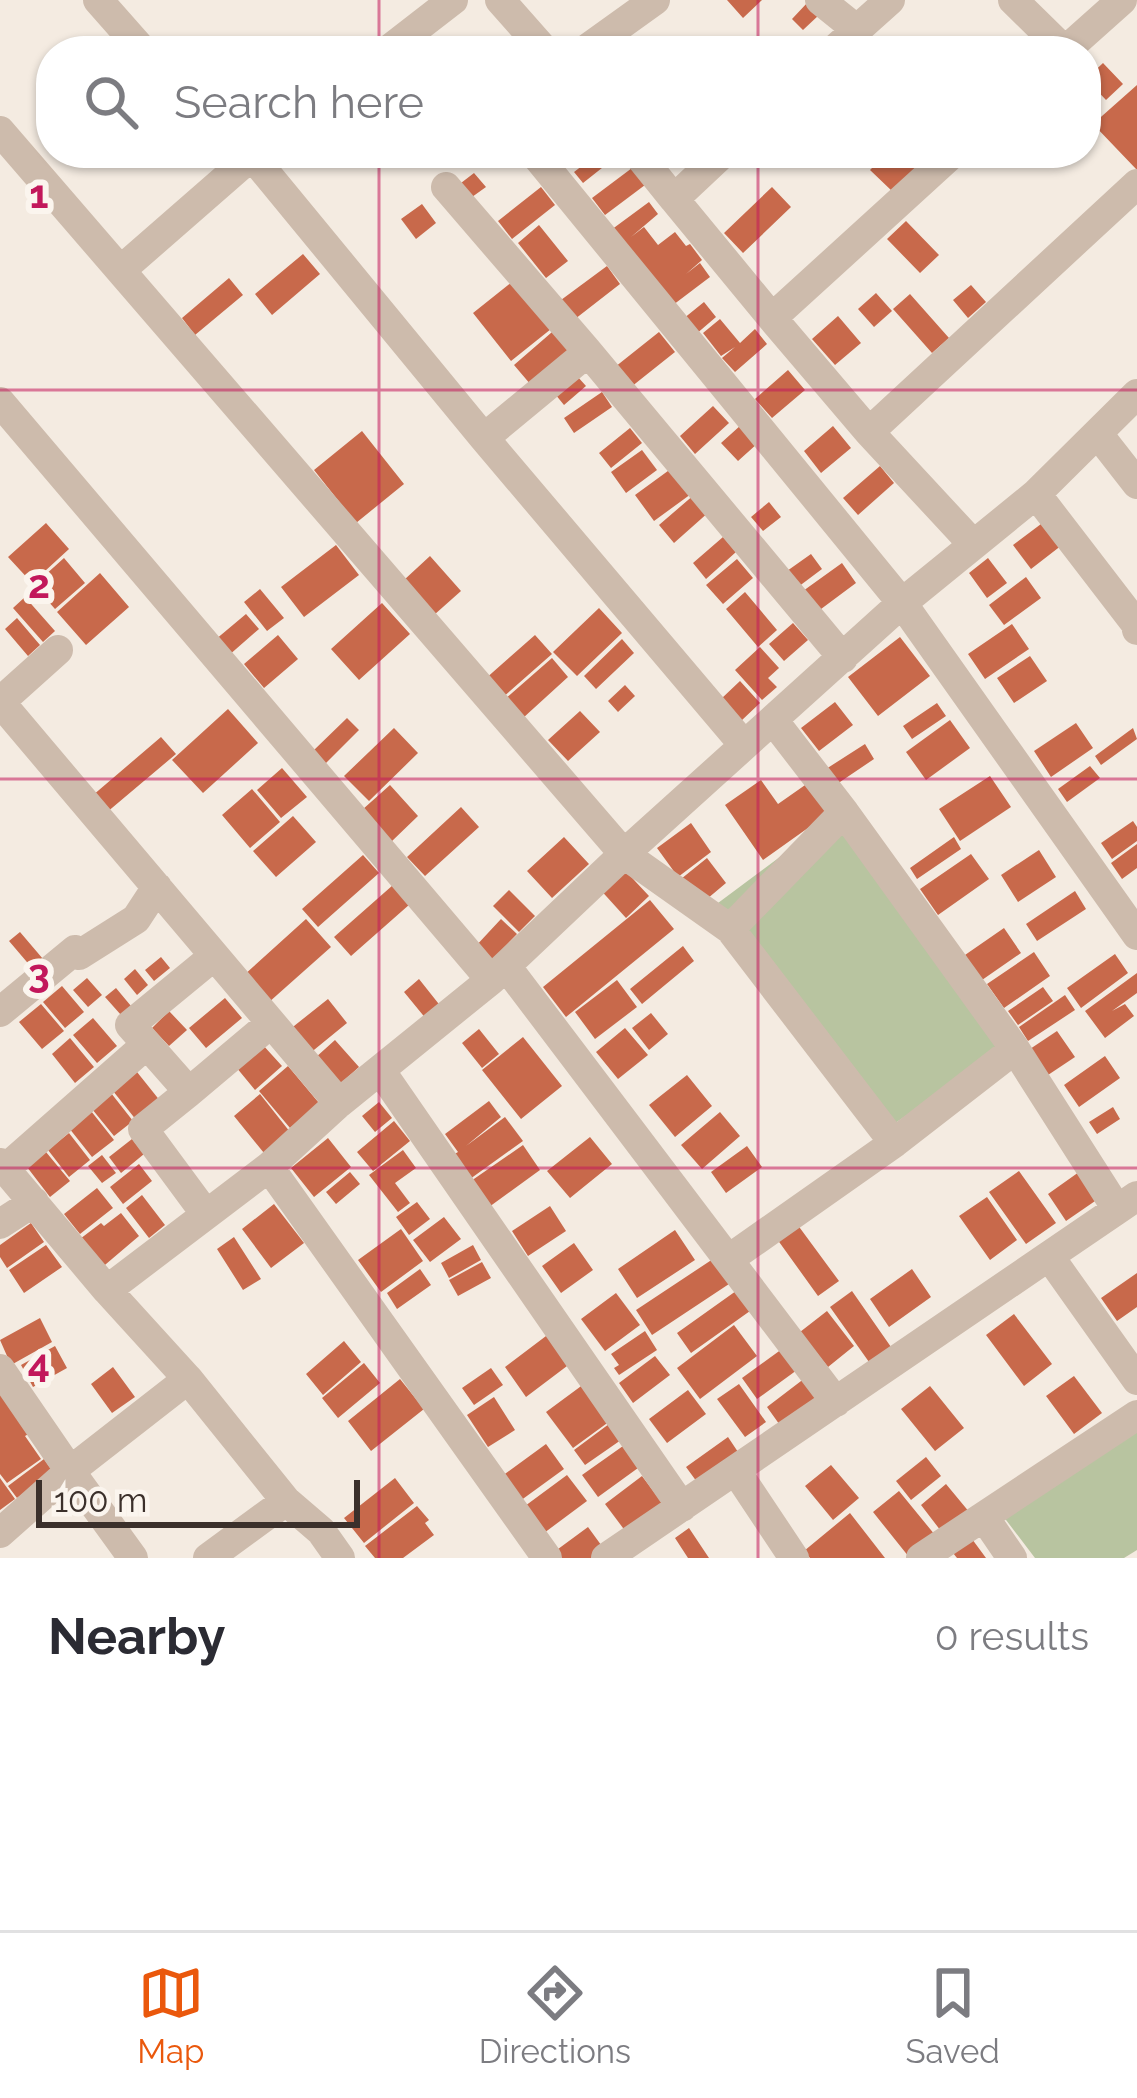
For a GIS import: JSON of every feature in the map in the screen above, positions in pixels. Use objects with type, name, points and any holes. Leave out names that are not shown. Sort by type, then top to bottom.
[{"type":"street","points":[[98,0],[130,36]]},
{"type":"street","points":[[406,36],[453,0]]},
{"type":"street","points":[[500,0],[532,36]]},
{"type":"street","points":[[605,36],[655,0]]},
{"type":"street","points":[[820,0],[856,29]]},
{"type":"street","points":[[849,36],[890,0]]},
{"type":"street","points":[[1013,0],[1050,36]]},
{"type":"street","points":[[1081,36],[1122,0]]},
{"type":"street","points":[[0,131],[624,854],[730,929],[894,1143]]},
{"type":"street","points":[[121,270],[233,168]]},
{"type":"street","points":[[256,168],[744,745]]},
{"type":"street","points":[[546,168],[902,603],[1137,935]]},
{"type":"street","points":[[649,168],[869,432],[972,544]]},
{"type":"street","points":[[674,199],[707,168]]},
{"type":"street","points":[[772,318],[937,168]]},
{"type":"street","points":[[869,432],[1137,184]]},
{"type":"street","points":[[446,187],[843,658]]},
{"type":"street","points":[[484,438],[588,352]]},
{"type":"street","points":[[106,1289],[269,1167],[498,973],[902,603],[1036,494],[1137,394]]},
{"type":"street","points":[[0,402],[498,973],[729,1259],[836,1402]]},
{"type":"street","points":[[1098,434],[1137,484]]},
{"type":"street","points":[[1036,494],[1137,630]]},
{"type":"street","points":[[58,650],[0,702],[339,1103]]},
{"type":"street","points":[[606,1558],[1127,1203],[772,720]]},
{"type":"street","points":[[730,929],[844,812]]},
{"type":"street","points":[[0,1012],[77,952],[136,920],[157,887]]},
{"type":"street","points":[[189,1092],[130,1025],[214,956]]},
{"type":"street","points":[[205,1213],[143,1129],[271,1023]]},
{"type":"street","points":[[146,1045],[3,1166],[188,1379],[286,1501],[321,1532],[340,1558]]},
{"type":"street","points":[[729,1259],[894,1143],[1015,1049]]},
{"type":"street","points":[[380,1070],[682,1507]]},
{"type":"street","points":[[269,1167],[547,1558]]},
{"type":"street","points":[[0,1224],[34,1202]]},
{"type":"street","points":[[1049,1256],[1137,1380]]},
{"type":"street","points":[[0,1369],[133,1558]]},
{"type":"street","points":[[0,1533],[70,1471],[188,1379]]},
{"type":"street","points":[[921,1558],[1137,1415]]},
{"type":"street","points":[[736,1471],[794,1558]]},
{"type":"street","points":[[208,1558],[286,1501]]},
{"type":"street","points":[[984,1516],[1012,1558]]},
{"type":"green space","points":[[831,819],[1005,1048],[888,1128],[714,906]]},
{"type":"green space","points":[[1137,1432],[1137,1550],[1124,1558],[1035,1558],[1003,1516]]},
{"type":"building","points":[[727,0],[762,0],[743,18]]},
{"type":"building","points":[[808,2],[820,14],[803,30],[792,19]]},
{"type":"building","points":[[1101,65],[1123,84],[1106,100],[1101,95]]},
{"type":"building","points":[[1137,85],[1137,170],[1101,132],[1101,117]]},
{"type":"building","points":[[579,168],[602,168],[583,183],[574,172]]},
{"type":"building","points":[[632,168],[645,185],[605,215],[592,198]]},
{"type":"building","points":[[872,168],[917,168],[893,192]]},
{"type":"building","points":[[474,173],[486,187],[472,197],[461,183]]},
{"type":"building","points":[[541,187],[555,205],[512,239],[498,221]]},
{"type":"building","points":[[772,187],[791,207],[743,253],[724,233]]},
{"type":"building","points":[[649,202],[658,214],[631,237],[644,227],[658,245],[675,232],[702,260],[686,274],[700,263],[710,277],[673,305],[611,230]]},
{"type":"building","points":[[422,204],[436,223],[416,239],[401,219]]},
{"type":"building","points":[[906,221],[939,255],[920,273],[887,239]]},
{"type":"building","points":[[539,225],[568,261],[546,278],[518,243]]},
{"type":"building","points":[[303,254],[320,274],[272,315],[255,294]]},
{"type":"building","points":[[607,266],[620,284],[575,319],[561,300]]},
{"type":"building","points":[[229,278],[243,295],[195,335],[182,318]]},
{"type":"building","points":[[512,282],[551,329],[511,361],[473,313]]},
{"type":"building","points":[[971,285],[986,302],[968,318],[953,300]]},
{"type":"building","points":[[876,293],[892,311],[874,327],[858,309]]},
{"type":"building","points":[[910,294],[949,338],[932,353],[893,309]]},
{"type":"building","points":[[704,302],[716,317],[695,335],[683,319]]},
{"type":"building","points":[[838,316],[861,343],[835,365],[812,339]]},
{"type":"building","points":[[720,319],[740,343],[755,329],[767,344],[735,372],[722,358],[735,347],[721,356],[703,333]]},
{"type":"building","points":[[559,326],[576,345],[531,385],[514,365]]},
{"type":"building","points":[[659,332],[675,352],[631,387],[615,367]]},
{"type":"building","points":[[788,370],[805,390],[772,418],[755,399]]},
{"type":"building","points":[[577,376],[586,386],[564,405],[555,394]]},
{"type":"building","points":[[602,392],[612,407],[574,433],[564,418]]},
{"type":"building","points":[[713,406],[729,423],[695,454],[680,436]]},
{"type":"building","points":[[741,425],[758,443],[738,461],[721,443]]},
{"type":"building","points":[[833,426],[851,448],[821,473],[804,451]]},
{"type":"building","points":[[630,428],[642,443],[611,468],[599,453]]},
{"type":"building","points":[[362,431],[404,484],[356,523],[314,470]]},
{"type":"building","points":[[642,450],[657,470],[626,493],[611,472]]},
{"type":"building","points":[[880,466],[894,483],[858,515],[843,498]]},
{"type":"building","points":[[672,468],[691,494],[654,521],[635,495]]},
{"type":"building","points":[[695,494],[710,511],[674,543],[659,525]]},
{"type":"building","points":[[769,502],[781,517],[763,531],[751,517]]},
{"type":"building","points":[[1045,521],[1062,545],[1031,569],[1013,545]]},
{"type":"building","points":[[46,523],[69,549],[32,583],[8,557]]},
{"type":"building","points":[[723,537],[736,552],[706,579],[693,563]]},
{"type":"building","points":[[336,545],[359,575],[304,617],[281,587]]},
{"type":"building","points":[[811,554],[822,569],[798,587],[787,571]]},
{"type":"building","points":[[430,556],[461,591],[434,615],[404,580]]},
{"type":"building","points":[[64,558],[85,583],[55,609],[34,585]]},
{"type":"building","points":[[988,558],[1007,583],[987,598],[969,573]]},
{"type":"building","points":[[737,559],[753,578],[723,604],[706,585]]},
{"type":"building","points":[[842,563],[856,583],[817,612],[803,591]]},
{"type":"building","points":[[100,573],[129,607],[86,645],[57,612]]},
{"type":"building","points":[[1026,577],[1041,598],[1004,625],[989,605]]},
{"type":"building","points":[[260,589],[284,618],[267,631],[244,602]]},
{"type":"building","points":[[745,592],[777,630],[758,647],[726,609]]},
{"type":"building","points":[[25,597],[55,631],[43,642],[13,608]]},
{"type":"building","points":[[382,603],[410,634],[359,680],[331,649]]},
{"type":"building","points":[[599,608],[622,633],[577,676],[553,652]]},
{"type":"building","points":[[246,614],[259,629],[228,656],[215,640]]},
{"type":"building","points":[[17,618],[40,645],[28,656],[5,629]]},
{"type":"building","points":[[793,623],[808,640],[784,661],[769,644]]},
{"type":"building","points":[[1012,624],[1029,649],[985,679],[968,654]]},
{"type":"building","points":[[278,635],[298,659],[264,688],[244,664]]},
{"type":"building","points":[[535,635],[552,654],[501,699],[484,680]]},
{"type":"building","points":[[900,637],[930,676],[878,716],[848,677]]},
{"type":"building","points":[[622,639],[634,653],[596,689],[584,676]]},
{"type":"building","points":[[760,647],[779,668],[768,678],[777,687],[762,700],[735,670]]},
{"type":"building","points":[[1030,656],[1047,681],[1014,703],[997,678]]},
{"type":"building","points":[[552,658],[568,677],[523,718],[505,699]]},
{"type":"building","points":[[740,681],[760,703],[741,721],[721,699]]},
{"type":"building","points":[[625,685],[635,696],[618,712],[608,701]]},
{"type":"building","points":[[835,702],[853,725],[819,751],[801,728]]},
{"type":"building","points":[[937,703],[946,716],[912,739],[903,726]]},
{"type":"building","points":[[228,709],[258,743],[203,793],[172,760]]},
{"type":"building","points":[[580,711],[600,732],[568,761],[548,740]]},
{"type":"building","points":[[347,718],[359,730],[325,764],[313,751]]},
{"type":"building","points":[[950,720],[970,748],[926,780],[906,752]]},
{"type":"building","points":[[1076,723],[1093,748],[1051,777],[1034,751]]},
{"type":"building","points":[[394,728],[418,753],[369,801],[344,776]]},
{"type":"building","points":[[1133,728],[1137,739],[1101,765],[1095,756]]},
{"type":"building","points":[[161,737],[176,754],[106,813],[92,796]]},
{"type":"building","points":[[865,744],[874,759],[837,784],[826,769]]},
{"type":"building","points":[[1090,766],[1100,778],[1067,802],[1058,789]]},
{"type":"building","points":[[282,768],[307,797],[281,818],[257,790]]},
{"type":"building","points":[[990,776],[1011,807],[960,841],[939,809]]},
{"type":"building","points":[[761,780],[778,804],[808,783],[829,813],[763,860],[725,805]]},
{"type":"building","points":[[390,785],[418,816],[391,842],[362,810]]},
{"type":"building","points":[[252,789],[280,822],[250,848],[222,815]]},
{"type":"building","points":[[461,807],[479,827],[425,876],[407,857]]},
{"type":"building","points":[[293,816],[316,842],[276,877],[253,851]]},
{"type":"building","points":[[1133,821],[1137,841],[1112,859],[1101,843]]},
{"type":"building","points":[[691,823],[711,852],[678,877],[657,848]]},
{"type":"building","points":[[564,837],[589,864],[552,898],[527,871]]},
{"type":"building","points":[[954,837],[961,849],[917,879],[910,868]]},
{"type":"building","points":[[1137,844],[1137,868],[1122,879],[1111,863]]},
{"type":"building","points":[[1039,850],[1056,877],[1018,902],[1001,875]]},
{"type":"building","points":[[971,854],[989,879],[938,915],[920,889]]},
{"type":"building","points":[[363,855],[379,873],[318,927],[302,909]]},
{"type":"building","points":[[707,858],[726,883],[701,904],[681,879]]},
{"type":"building","points":[[620,865],[649,896],[626,918],[597,886]]},
{"type":"building","points":[[393,885],[410,904],[351,956],[334,937]]},
{"type":"building","points":[[509,890],[535,916],[519,932],[493,906]]},
{"type":"building","points":[[1075,891],[1086,909],[1037,941],[1026,924]]},
{"type":"building","points":[[650,900],[674,929],[566,1017],[543,987]]},
{"type":"building","points":[[306,919],[331,947],[268,1003],[243,976]]},
{"type":"building","points":[[501,919],[517,934],[489,963],[474,948]]},
{"type":"building","points":[[1004,928],[1021,953],[982,980],[965,955]]},
{"type":"building","points":[[20,932],[43,959],[32,968],[9,941]]},
{"type":"building","points":[[683,946],[694,961],[642,1004],[630,989]]},
{"type":"building","points":[[1034,952],[1050,976],[1004,1008],[987,984]]},
{"type":"building","points":[[1115,954],[1128,973],[1081,1008],[1067,988]]},
{"type":"building","points":[[161,957],[170,968],[154,981],[145,970]]},
{"type":"building","points":[[135,969],[148,985],[137,995],[124,979]]},
{"type":"building","points":[[1137,973],[1137,993],[1112,1011],[1125,1004],[1134,1016],[1105,1038],[1085,1011]]},
{"type":"building","points":[[87,978],[102,995],[88,1007],[73,990]]},
{"type":"building","points":[[419,979],[442,1008],[427,1020],[404,992]]},
{"type":"building","points":[[617,980],[637,1007],[595,1039],[575,1012]]},
{"type":"building","points":[[62,986],[84,1012],[65,1028],[43,1002]]},
{"type":"building","points":[[1043,987],[1053,1001],[1018,1025],[1008,1011]]},
{"type":"building","points":[[116,988],[131,1006],[121,1015],[105,997]]},
{"type":"building","points":[[1065,995],[1075,1010],[1028,1041],[1019,1027]]},
{"type":"building","points":[[225,998],[242,1018],[206,1048],[189,1028]]},
{"type":"building","points":[[328,999],[347,1023],[309,1054],[289,1030]]},
{"type":"building","points":[[41,1004],[64,1031],[42,1049],[19,1022]]},
{"type":"building","points":[[169,1011],[187,1030],[169,1046],[152,1028]]},
{"type":"building","points":[[651,1013],[668,1034],[649,1050],[632,1028]]},
{"type":"building","points":[[93,1018],[117,1046],[97,1063],[73,1035]]},
{"type":"building","points":[[625,1028],[648,1055],[618,1079],[596,1052]]},
{"type":"building","points":[[479,1029],[499,1054],[482,1068],[462,1043]]},
{"type":"building","points":[[1057,1031],[1075,1057],[1048,1075],[1030,1049]]},
{"type":"building","points":[[523,1037],[562,1086],[521,1119],[482,1070]]},
{"type":"building","points":[[70,1038],[94,1067],[75,1083],[52,1054]]},
{"type":"building","points":[[335,1040],[359,1067],[339,1085],[315,1058]]},
{"type":"building","points":[[262,1044],[282,1066],[255,1090],[236,1067]]},
{"type":"building","points":[[1105,1056],[1120,1078],[1079,1107],[1064,1085]]},
{"type":"building","points":[[288,1066],[319,1103],[290,1128],[259,1091]]},
{"type":"building","points":[[137,1072],[161,1102],[137,1121],[113,1091]]},
{"type":"building","points":[[687,1075],[712,1106],[675,1137],[649,1105]]},
{"type":"building","points":[[111,1093],[133,1121],[114,1136],[92,1109]]},
{"type":"building","points":[[260,1094],[290,1132],[264,1153],[234,1116]]},
{"type":"building","points":[[489,1101],[501,1117],[466,1146],[505,1117],[523,1141],[470,1179],[445,1134]]},
{"type":"building","points":[[379,1102],[392,1118],[375,1132],[362,1116]]},
{"type":"building","points":[[1113,1107],[1120,1119],[1097,1134],[1089,1122]]},
{"type":"building","points":[[91,1111],[114,1140],[92,1157],[69,1128]]},
{"type":"building","points":[[720,1112],[740,1136],[702,1169],[681,1145]]},
{"type":"building","points":[[394,1121],[410,1141],[373,1171],[357,1152]]},
{"type":"building","points":[[69,1133],[90,1160],[69,1177],[48,1150]]},
{"type":"building","points":[[590,1137],[612,1164],[570,1198],[547,1171]]},
{"type":"building","points":[[328,1138],[351,1167],[314,1197],[291,1168]]},
{"type":"building","points":[[132,1139],[144,1154],[121,1173],[109,1157]]},
{"type":"building","points":[[523,1145],[540,1170],[489,1207],[471,1181]]},
{"type":"building","points":[[747,1146],[762,1167],[726,1193],[711,1172]]},
{"type":"building","points":[[403,1150],[416,1168],[395,1183],[410,1203],[398,1212],[369,1175]]},
{"type":"building","points":[[46,1152],[70,1181],[50,1197],[27,1167]]},
{"type":"building","points":[[102,1155],[116,1173],[102,1183],[88,1166]]},
{"type":"building","points":[[139,1164],[152,1181],[123,1204],[110,1187]]},
{"type":"building","points":[[1019,1171],[1056,1223],[1026,1244],[989,1192]]},
{"type":"building","points":[[350,1172],[360,1184],[336,1204],[326,1192]]},
{"type":"building","points":[[1079,1172],[1098,1199],[1066,1221],[1048,1194]]},
{"type":"building","points":[[97,1188],[113,1208],[80,1234],[64,1214]]},
{"type":"building","points":[[142,1195],[165,1225],[149,1238],[126,1208]]},
{"type":"building","points":[[987,1197],[1017,1240],[990,1260],[959,1216]]},
{"type":"building","points":[[417,1202],[430,1219],[409,1235],[396,1217]]},
{"type":"building","points":[[274,1204],[304,1243],[271,1268],[242,1229]]},
{"type":"building","points":[[550,1206],[566,1231],[528,1256],[512,1231]]},
{"type":"building","points":[[121,1213],[139,1236],[99,1270],[76,1242]]},
{"type":"building","points":[[444,1217],[461,1239],[430,1262],[413,1240]]},
{"type":"building","points":[[31,1223],[44,1242],[7,1268],[0,1245]]},
{"type":"building","points":[[797,1224],[839,1281],[818,1296],[777,1239]]},
{"type":"building","points":[[401,1229],[423,1261],[381,1292],[358,1260]]},
{"type":"building","points":[[675,1230],[695,1260],[637,1298],[618,1269]]},
{"type":"building","points":[[234,1237],[261,1279],[243,1290],[217,1249]]},
{"type":"building","points":[[574,1243],[593,1270],[561,1293],[542,1266]]},
{"type":"building","points":[[46,1245],[62,1267],[24,1293],[9,1270]]},
{"type":"building","points":[[473,1245],[481,1260],[449,1278],[441,1263]]},
{"type":"building","points":[[716,1257],[732,1282],[652,1335],[636,1310]]},
{"type":"building","points":[[482,1262],[491,1278],[458,1296],[449,1280]]},
{"type":"building","points":[[420,1269],[431,1285],[397,1309],[387,1293]]},
{"type":"building","points":[[912,1269],[931,1297],[889,1327],[870,1299]]},
{"type":"building","points":[[1137,1273],[1137,1307],[1117,1321],[1101,1298]]},
{"type":"building","points":[[736,1291],[750,1311],[691,1353],[677,1333]]},
{"type":"building","points":[[852,1291],[891,1347],[869,1362],[830,1307]]},
{"type":"building","points":[[616,1293],[640,1325],[605,1351],[581,1319]]},
{"type":"building","points":[[827,1311],[854,1346],[828,1367],[800,1332]]},
{"type":"building","points":[[1014,1314],[1052,1364],[1024,1386],[986,1335]]},
{"type":"building","points":[[40,1318],[52,1342],[11,1365],[0,1340]]},
{"type":"building","points":[[734,1325],[757,1356],[700,1399],[677,1368]]},
{"type":"building","points":[[645,1331],[657,1350],[619,1375],[611,1354]]},
{"type":"building","points":[[550,1333],[571,1363],[526,1397],[505,1367]]},
{"type":"building","points":[[344,1341],[361,1362],[323,1395],[306,1374]]},
{"type":"building","points":[[55,1346],[67,1368],[33,1387],[21,1365]]},
{"type":"building","points":[[782,1349],[797,1370],[757,1399],[742,1378]]},
{"type":"building","points":[[655,1356],[670,1375],[633,1403],[619,1383]]},
{"type":"building","points":[[364,1363],[380,1383],[338,1418],[322,1398]]},
{"type":"building","points":[[113,1367],[135,1397],[112,1413],[91,1384]]},
{"type":"building","points":[[491,1368],[503,1385],[474,1405],[462,1388]]},
{"type":"building","points":[[1074,1376],[1102,1413],[1074,1434],[1046,1396]]},
{"type":"building","points":[[805,1378],[821,1398],[782,1428],[767,1407]]},
{"type":"building","points":[[400,1379],[424,1409],[371,1451],[348,1421]]},
{"type":"building","points":[[588,1381],[610,1421],[573,1448],[546,1412]]},
{"type":"building","points":[[739,1384],[766,1422],[745,1437],[717,1399]]},
{"type":"building","points":[[930,1386],[964,1428],[935,1451],[901,1409]]},
{"type":"building","points":[[0,1390],[30,1433],[25,1436],[41,1459],[7,1483],[0,1474]]},
{"type":"building","points":[[688,1390],[706,1414],[667,1443],[649,1419]]},
{"type":"building","points":[[494,1397],[515,1430],[488,1447],[467,1415]]},
{"type":"building","points":[[609,1424],[621,1440],[585,1465],[574,1450]]},
{"type":"building","points":[[728,1437],[738,1452],[697,1482],[686,1467]]},
{"type":"building","points":[[546,1444],[564,1469],[520,1501],[502,1476]]},
{"type":"building","points":[[623,1446],[638,1468],[598,1497],[582,1475]]},
{"type":"building","points":[[926,1457],[941,1476],[911,1500],[896,1481]]},
{"type":"building","points":[[44,1459],[53,1472],[17,1498],[8,1486]]},
{"type":"building","points":[[831,1465],[859,1498],[833,1520],[805,1486]]},
{"type":"building","points":[[567,1475],[587,1501],[544,1533],[525,1506]]},
{"type":"building","points":[[642,1476],[663,1504],[626,1532],[605,1504]]},
{"type":"building","points":[[0,1478],[15,1499],[0,1510]]},
{"type":"building","points":[[395,1478],[414,1503],[364,1543],[344,1518]]},
{"type":"building","points":[[946,1484],[970,1513],[944,1535],[921,1505]]},
{"type":"building","points":[[899,1491],[935,1535],[909,1557],[873,1512]]},
{"type":"building","points":[[417,1506],[434,1535],[403,1558],[375,1558],[365,1546]]},
{"type":"building","points":[[850,1513],[885,1558],[810,1558],[804,1551]]},
{"type":"building","points":[[588,1527],[604,1549],[593,1558],[558,1558],[554,1552]]},
{"type":"building","points":[[689,1528],[709,1558],[688,1558],[675,1538]]},
{"type":"building","points":[[972,1539],[986,1558],[957,1558],[953,1553]]}]
